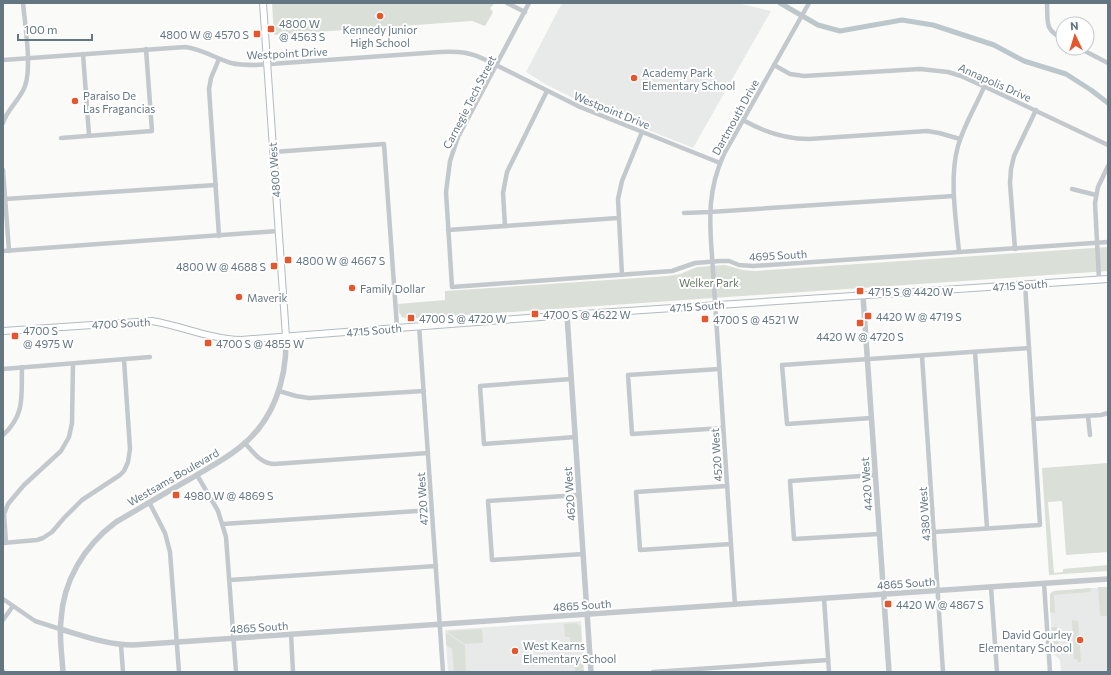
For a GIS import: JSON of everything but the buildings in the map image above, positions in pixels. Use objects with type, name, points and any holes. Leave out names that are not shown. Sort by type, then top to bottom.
[{"type":"main road","name":"4800 West","points":[[263,3],[286,337]]},
{"type":"main road","name":"4715 South","points":[[286,337],[419,325],[1108,279]]},
{"type":"main road","name":"4700 South","points":[[3,330],[152,321],[166,323],[215,337],[241,340],[286,337]]},
{"type":"street","points":[[3,123],[6,116],[20,97],[25,86],[28,73],[23,3]]},
{"type":"street","points":[[507,3],[524,12]]},
{"type":"street","name":"Carnegie Tech Street","points":[[452,287],[446,185],[450,161],[458,137],[529,3]]},
{"type":"street","name":"Dartmouth Drive","points":[[715,305],[710,212],[711,193],[720,163],[742,120],[809,3]]},
{"type":"street","points":[[1047,3],[1049,28],[1055,35]]},
{"type":"street","name":"Westpoint Drive","points":[[3,60],[173,47],[193,48],[219,59],[238,64],[267,65],[457,51],[475,54],[580,107],[720,163]]},
{"type":"street","points":[[61,138],[152,132],[146,49]]},
{"type":"street","points":[[83,54],[89,135]]},
{"type":"street","points":[[1094,56],[1108,63]]},
{"type":"street","points":[[219,59],[209,86],[219,236]]},
{"type":"street","name":"Annapolis Drive","points":[[774,65],[786,72],[799,76],[920,68],[955,73],[1108,145]]},
{"type":"street","points":[[958,252],[954,196],[955,161],[960,140],[984,87]]},
{"type":"street","points":[[505,226],[503,192],[506,172],[547,91]]},
{"type":"street","points":[[1015,249],[1010,183],[1011,169],[1014,156],[1036,110]]},
{"type":"street","points":[[742,120],[766,132],[794,138],[809,139],[928,131],[960,140]]},
{"type":"street","points":[[622,275],[618,199],[620,189],[642,132]]},
{"type":"street","points":[[273,152],[384,144],[397,327]]},
{"type":"street","points":[[1099,279],[1094,208],[1096,195],[1108,166]]},
{"type":"street","points":[[3,170],[9,251]]},
{"type":"street","points":[[5,199],[216,185]]},
{"type":"street","points":[[1072,189],[1096,195]]},
{"type":"street","points":[[684,213],[954,196]]},
{"type":"street","points":[[448,230],[618,218]]},
{"type":"street","points":[[3,251],[278,231]]},
{"type":"street","name":"4695 South","points":[[452,287],[672,271],[695,263],[726,261],[743,266],[753,266],[1108,242]]},
{"type":"street","points":[[934,532],[1040,525],[1025,284]]},
{"type":"street","name":"4420 West","points":[[863,296],[888,672]]},
{"type":"street","name":"4520 West","points":[[715,305],[735,605]]},
{"type":"street","name":"4620 West","points":[[567,315],[591,672]]},
{"type":"street","name":"4720 West","points":[[419,325],[443,672]]},
{"type":"street","name":"Westsams Boulevard","points":[[63,672],[60,629],[62,607],[67,587],[82,557],[90,546],[109,527],[230,455],[245,443],[263,422],[279,391],[285,367],[286,337]]},
{"type":"street","points":[[871,418],[786,424],[782,365],[1029,348]]},
{"type":"street","points":[[975,352],[987,528]]},
{"type":"street","name":"4380 West","points":[[922,356],[943,672]]},
{"type":"street","points":[[3,369],[150,357]]},
{"type":"street","points":[[73,364],[72,417],[69,437],[61,451],[24,485],[8,504],[4,514],[4,543],[32,541],[43,538],[52,532],[82,500],[120,475],[127,467],[130,457],[130,449],[124,360]]},
{"type":"street","points":[[3,435],[12,426],[19,414],[22,367]]},
{"type":"street","points":[[719,369],[628,376],[632,434],[723,428]]},
{"type":"street","points":[[571,379],[480,386],[484,444],[575,438]]},
{"type":"street","points":[[279,391],[310,398],[424,391]]},
{"type":"street","points":[[1033,419],[1088,416],[1108,413]]},
{"type":"street","points":[[1088,416],[1090,435]]},
{"type":"street","points":[[245,443],[261,460],[274,464],[428,453]]},
{"type":"street","points":[[197,475],[218,511],[226,536],[236,672]]},
{"type":"street","points":[[875,475],[790,481],[794,539],[879,534]]},
{"type":"street","points":[[727,486],[636,492],[640,550],[731,544]]},
{"type":"street","points":[[579,495],[488,501],[492,560],[583,554]]},
{"type":"street","points":[[149,502],[165,533],[170,552],[179,672]]},
{"type":"street","points":[[223,524],[432,510]]},
{"type":"street","points":[[230,580],[436,566]]},
{"type":"street","name":"4865 South","points":[[60,629],[121,645],[588,615],[1108,579]]},
{"type":"street","points":[[1044,583],[1050,672]]},
{"type":"street","points":[[991,587],[997,672]]},
{"type":"street","points":[[824,598],[829,672]]},
{"type":"street","points":[[3,599],[35,622],[60,629]]},
{"type":"street","points":[[3,620],[12,606]]},
{"type":"street","points":[[291,634],[293,672]]},
{"type":"street","points":[[121,645],[123,672]]},
{"type":"street","points":[[653,672],[828,660]]},
{"type":"shaded area","name":"Academy Park Elementary School","points":[[562,3],[737,3],[771,11],[693,148],[591,107],[545,84],[526,72]]},
{"type":"shaded area","name":"David Gourley Elementary School","points":[[1108,587],[1108,672],[1061,672],[1060,660],[1053,653],[1050,607],[1051,592]]},
{"type":"shaded area","name":"West Kearns Elementary School","points":[[581,621],[584,672],[448,672],[445,630]]},
{"type":"green space","name":"Kennedy Junior High School","points":[[272,3],[495,3],[490,8],[493,12],[485,26],[472,21],[274,35]]},
{"type":"green space","name":"Welker Park","points":[[1108,247],[1108,271],[408,319],[402,317],[399,312],[398,304],[445,300],[445,291],[668,276],[680,274],[697,267],[725,265],[743,270],[755,271]]},
{"type":"green space","points":[[1108,463],[1108,552],[1066,555],[1062,501],[1048,502],[1054,573],[1063,572],[1063,569],[1108,565],[1108,571],[1049,575],[1042,468]]},
{"type":"green space","points":[[1098,587],[1108,587],[1108,616],[1100,615]]},
{"type":"green space","points":[[1091,588],[1090,592],[1054,595],[1055,613],[1050,612],[1050,594],[1054,591]]},
{"type":"green space","points":[[1072,620],[1078,621],[1081,662],[1074,659]]},
{"type":"green space","points":[[576,623],[581,627],[582,650],[571,651],[570,637],[565,637],[564,624]]},
{"type":"green space","points":[[1051,627],[1057,627],[1059,653],[1053,653]]},
{"type":"green space","points":[[482,629],[482,643],[465,644],[447,632],[450,631]]},
{"type":"green space","points":[[446,633],[465,645],[466,672],[454,672],[452,649],[446,645]]},
{"type":"green space","points":[[575,655],[582,655],[584,672],[575,672]]},
{"type":"waterway","points":[[780,3],[818,25],[840,31],[902,20],[933,25],[994,45],[1024,61],[1066,74],[1108,103]]},
{"type":"place","name":"Kennedy Junior High School","points":[[380,16]]},
{"type":"place","name":"4800 W @ 4563 S","points":[[271,29]]},
{"type":"place","name":"4800 W @ 4570 S","points":[[257,34]]},
{"type":"place","name":"Academy Park Elementary School","points":[[634,78]]},
{"type":"place","name":"Paraiso De Las Fragancias","points":[[75,101]]},
{"type":"place","name":"4800 W @ 4667 S","points":[[288,260]]},
{"type":"place","name":"4800 W @ 4688 S","points":[[274,266]]},
{"type":"place","name":"Family Dollar","points":[[352,288]]},
{"type":"place","name":"4715 S @ 4420 W","points":[[860,291]]},
{"type":"place","name":"Maverik","points":[[239,297]]},
{"type":"place","name":"4700 S @ 4622 W","points":[[535,314]]},
{"type":"place","name":"4420 W @ 4719 S","points":[[868,316]]},
{"type":"place","name":"4700 S @ 4720 W","points":[[411,318]]},
{"type":"place","name":"4700 S @ 4521 W","points":[[705,319]]},
{"type":"place","name":"4420 W @ 4720 S","points":[[860,323]]},
{"type":"place","name":"4700 S @ 4975 W","points":[[15,336]]},
{"type":"place","name":"4700 S @ 4855 W","points":[[208,343]]},
{"type":"place","name":"4980 W @ 4869 S","points":[[176,495]]},
{"type":"place","name":"4420 W @ 4867 S","points":[[888,604]]},
{"type":"place","name":"David Gourley Elementary School","points":[[1080,640]]},
{"type":"place","name":"West Kearns Elementary School","points":[[515,651]]}]
